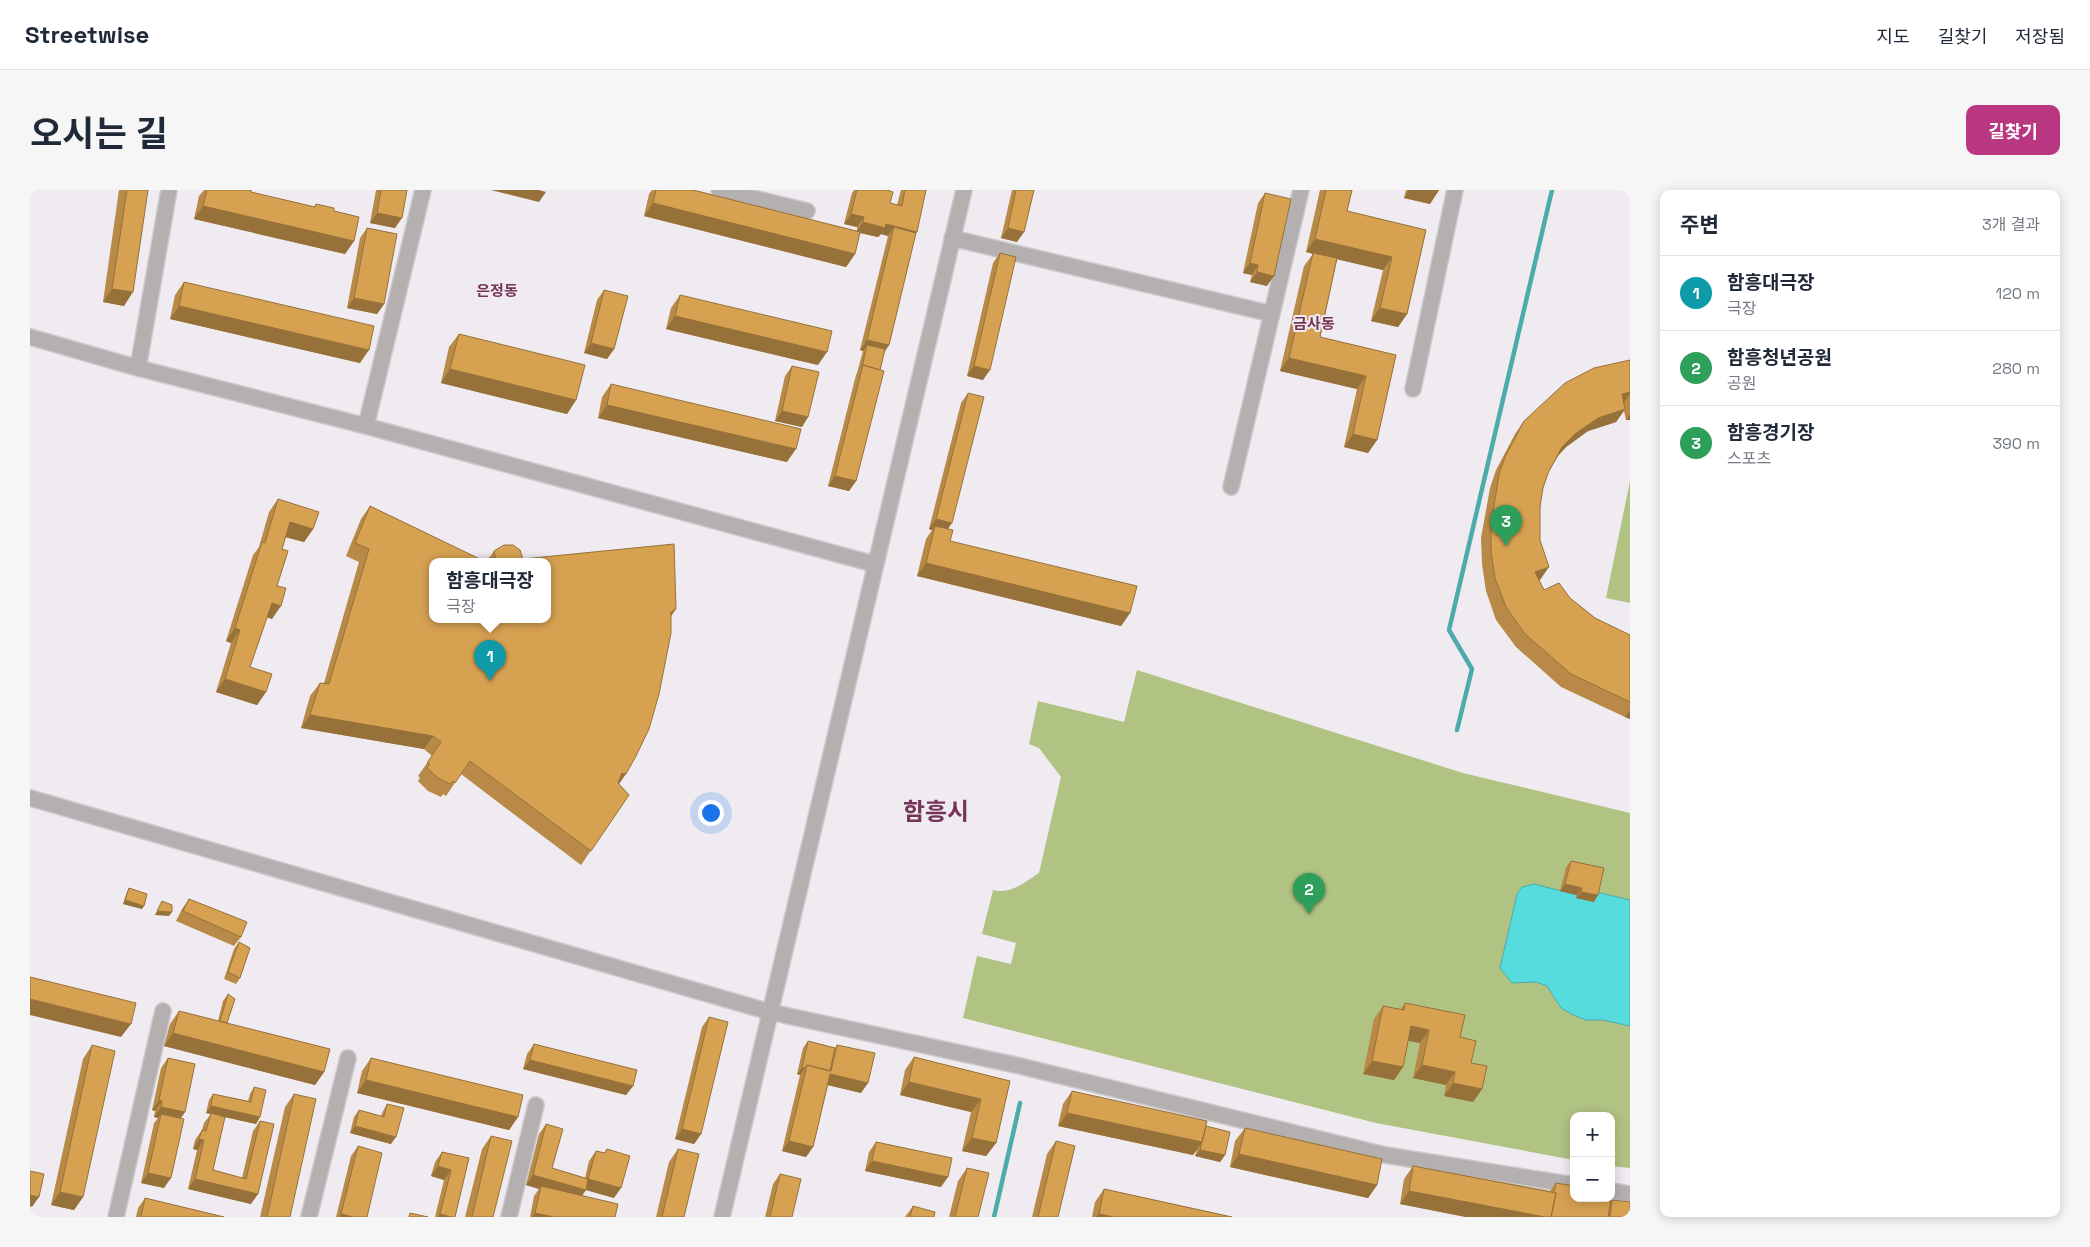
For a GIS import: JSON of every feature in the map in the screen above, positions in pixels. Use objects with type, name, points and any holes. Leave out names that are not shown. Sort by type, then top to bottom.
[{"type":"street","points":[[138,368],[169,190]]},
{"type":"street","points":[[366,426],[423,190]]},
{"type":"street","points":[[719,190],[807,211]]},
{"type":"street","points":[[722,1217],[874,564],[964,190]]},
{"type":"street","points":[[1231,487],[1301,190]]},
{"type":"street","points":[[1413,388],[1455,190]]},
{"type":"street","points":[[952,238],[1272,314]]},
{"type":"street","points":[[30,337],[138,368],[366,426],[874,564]]},
{"type":"street","points":[[30,798],[770,1012],[1020,1066],[1385,1155],[1570,1184]]},
{"type":"street","points":[[116,1217],[163,1011]]},
{"type":"street","points":[[309,1217],[348,1058]]},
{"type":"street","points":[[510,1217],[536,1105]]},
{"type":"street","points":[[1615,1192],[1630,1194]]},
{"type":"green space","points":[[1630,481],[1630,603],[1606,598]]},
{"type":"green space","points":[[1137,670],[1463,773],[1630,813],[1630,1168],[1615,1166],[1615,1112],[1570,1112],[1570,1159],[1376,1123],[963,1018],[977,956],[1011,964],[1016,943],[982,934],[993,890],[1005,891],[1011,889],[1023,884],[1039,873],[1061,777],[1039,748],[1029,744],[1038,701],[1124,722]]},
{"type":"water","points":[[1534,884],[1577,895],[1577,898],[1596,892],[1630,900],[1630,1026],[1603,1020],[1586,1020],[1573,1015],[1561,1008],[1547,986],[1536,982],[1512,983],[1500,968],[1517,894],[1522,887]]},
{"type":"building","points":[[127,190],[148,190],[133,292],[112,289]]},
{"type":"building","points":[[207,190],[251,190],[251,192],[315,207],[316,204],[334,208],[334,211],[359,217],[354,241],[203,206]]},
{"type":"building","points":[[381,190],[407,190],[402,218],[377,213]]},
{"type":"building","points":[[656,190],[693,190],[860,232],[855,254],[653,203]]},
{"type":"building","points":[[857,190],[887,190],[893,192],[890,203],[902,206],[905,190],[926,190],[917,232],[886,224],[885,228],[863,222],[864,217],[851,214]]},
{"type":"building","points":[[1016,190],[1034,190],[1024,232],[1008,228]]},
{"type":"building","points":[[1326,190],[1352,190],[1347,211],[1426,230],[1407,314],[1380,308],[1392,257],[1315,239]]},
{"type":"building","points":[[1265,193],[1291,199],[1274,276],[1257,272],[1258,265],[1250,263]]},
{"type":"building","points":[[894,227],[916,233],[889,345],[867,340]]},
{"type":"building","points":[[367,228],[397,234],[384,304],[354,298]]},
{"type":"building","points":[[1000,253],[1016,257],[990,370],[974,366]]},
{"type":"building","points":[[1313,253],[1337,258],[1320,337],[1396,355],[1377,440],[1353,434],[1366,376],[1289,358]]},
{"type":"building","points":[[184,282],[374,326],[369,350],[179,306]]},
{"type":"building","points":[[604,290],[628,296],[614,349],[591,343]]},
{"type":"building","points":[[680,295],[832,331],[827,352],[675,316]]},
{"type":"building","points":[[459,334],[585,365],[576,400],[450,369]]},
{"type":"building","points":[[867,345],[885,349],[880,370],[863,365],[862,367]]},
{"type":"building","points":[[1630,360],[1630,392],[1622,394],[1625,409],[1598,418],[1575,434],[1562,447],[1548,473],[1540,507],[1540,540],[1549,567],[1535,572],[1544,590],[1559,583],[1570,598],[1595,618],[1630,635],[1630,702],[1571,674],[1525,634],[1506,607],[1495,578],[1491,551],[1491,525],[1499,474],[1505,457],[1524,421],[1565,383],[1594,368]]},
{"type":"building","points":[[863,365],[884,371],[856,481],[835,476]]},
{"type":"building","points":[[792,366],[819,372],[808,417],[782,411]]},
{"type":"building","points":[[611,384],[801,429],[796,449],[607,405]]},
{"type":"building","points":[[968,393],[984,397],[952,523],[936,519]]},
{"type":"building","points":[[278,499],[319,512],[313,529],[290,522],[282,549],[288,551],[277,586],[286,588],[281,606],[272,603],[250,667],[272,674],[266,692],[225,679],[240,630],[235,628],[262,542],[265,543]]},
{"type":"building","points":[[370,506],[478,558],[429,558],[429,623],[551,623],[551,558],[533,558],[674,544],[676,609],[671,612],[671,633],[659,694],[649,729],[626,774],[622,773],[618,783],[629,795],[591,851],[470,761],[455,783],[453,781],[450,784],[438,778],[427,768],[430,764],[427,763],[441,742],[433,736],[310,715],[320,683],[329,684],[369,549],[355,543]]},
{"type":"building","points":[[935,526],[953,530],[950,541],[1137,586],[1130,613],[926,563]]},
{"type":"building","points":[[504,545],[513,545],[520,550],[523,558],[495,558],[494,551]]},
{"type":"building","points":[[1571,861],[1604,868],[1598,895],[1581,892],[1582,888],[1565,884]]},
{"type":"building","points":[[129,888],[147,894],[144,906],[125,900]]},
{"type":"building","points":[[189,899],[247,922],[241,937],[183,911]]},
{"type":"building","points":[[162,901],[172,905],[172,912],[157,911]]},
{"type":"building","points":[[239,942],[250,948],[240,978],[228,972]]},
{"type":"building","points":[[30,977],[136,1003],[131,1024],[30,999]]},
{"type":"building","points":[[228,994],[235,999],[227,1023],[220,1021]]},
{"type":"building","points":[[1405,1003],[1465,1015],[1460,1037],[1476,1041],[1471,1063],[1487,1066],[1482,1089],[1453,1083],[1455,1072],[1422,1065],[1429,1030],[1411,1026],[1403,1067],[1372,1061],[1383,1006],[1404,1010]]},
{"type":"building","points":[[179,1011],[330,1049],[324,1072],[173,1033]]},
{"type":"building","points":[[709,1017],[728,1022],[701,1134],[682,1129]]},
{"type":"building","points":[[808,1041],[835,1048],[830,1071],[807,1065],[805,1068],[802,1068]]},
{"type":"building","points":[[534,1044],[637,1070],[633,1086],[530,1060]]},
{"type":"building","points":[[92,1045],[115,1051],[83,1197],[60,1192]]},
{"type":"building","points":[[837,1045],[875,1053],[868,1083],[830,1074],[813,1147],[789,1141],[807,1065],[831,1071]]},
{"type":"building","points":[[914,1057],[1010,1081],[996,1143],[972,1138],[981,1099],[909,1082]]},
{"type":"building","points":[[168,1058],[195,1064],[185,1112],[161,1107],[162,1101],[159,1100]]},
{"type":"building","points":[[371,1058],[523,1095],[518,1117],[366,1080]]},
{"type":"building","points":[[254,1087],[266,1090],[260,1117],[211,1106],[213,1094],[251,1102]]},
{"type":"building","points":[[1072,1091],[1207,1121],[1202,1142],[1067,1113]]},
{"type":"building","points":[[294,1094],[316,1099],[290,1217],[267,1217]]},
{"type":"building","points":[[387,1104],[404,1108],[396,1137],[355,1126],[359,1110],[384,1117]]},
{"type":"building","points":[[211,1113],[225,1117],[213,1170],[246,1179],[260,1121],[274,1124],[258,1194],[195,1179],[204,1140],[199,1139],[202,1130],[206,1131]]},
{"type":"building","points":[[161,1114],[184,1119],[171,1178],[148,1173]]},
{"type":"building","points":[[546,1124],[563,1129],[552,1168],[588,1179],[586,1190],[533,1175]]},
{"type":"building","points":[[1206,1126],[1230,1132],[1225,1155],[1200,1150]]},
{"type":"building","points":[[1245,1128],[1382,1159],[1377,1185],[1239,1154]]},
{"type":"building","points":[[491,1136],[512,1141],[493,1217],[472,1217]]},
{"type":"building","points":[[1056,1141],[1075,1146],[1058,1217],[1038,1217]]},
{"type":"building","points":[[876,1142],[952,1158],[948,1177],[872,1161]]},
{"type":"building","points":[[358,1146],[382,1153],[367,1217],[353,1217],[341,1214]]},
{"type":"building","points":[[607,1149],[630,1156],[621,1188],[588,1179],[596,1151],[605,1153]]},
{"type":"building","points":[[678,1149],[699,1154],[684,1217],[662,1217]]},
{"type":"building","points":[[442,1152],[469,1158],[455,1217],[440,1214],[451,1170],[438,1166]]},
{"type":"building","points":[[1413,1166],[1556,1193],[1551,1217],[1409,1191]]},
{"type":"building","points":[[967,1168],[989,1173],[978,1217],[955,1217]]},
{"type":"building","points":[[30,1171],[44,1174],[39,1197],[30,1195]]},
{"type":"building","points":[[780,1174],[801,1179],[792,1217],[770,1217]]},
{"type":"building","points":[[1556,1183],[1570,1185],[1570,1202],[1610,1202],[1608,1217],[1551,1217],[1556,1193],[1554,1192]]},
{"type":"building","points":[[541,1186],[618,1204],[615,1217],[554,1217],[535,1213]]},
{"type":"building","points":[[1104,1189],[1232,1217],[1114,1217],[1099,1214]]},
{"type":"building","points":[[145,1198],[224,1217],[141,1217]]},
{"type":"building","points":[[1615,1200],[1630,1202],[1630,1217],[1610,1217],[1612,1202]]},
{"type":"building","points":[[913,1206],[935,1212],[934,1217],[910,1217]]},
{"type":"building","points":[[410,1213],[428,1217],[409,1217]]},
{"type":"waterway","points":[[1457,730],[1472,669],[1449,630],[1552,190]]},
{"type":"waterway","points":[[994,1217],[1020,1103]]},
{"type":"place","name":"함흥경기장","points":[[1506,546]]},
{"type":"place","name":"함흥대극장","points":[[490,681]]},
{"type":"place","name":"함흥청년공원","points":[[1309,914]]},
{"type":"district","name":"은정동","points":[[497,291]]},
{"type":"district","name":"금사동","points":[[1314,324]]},
{"type":"district","name":"함흥시","points":[[936,812]]}]
